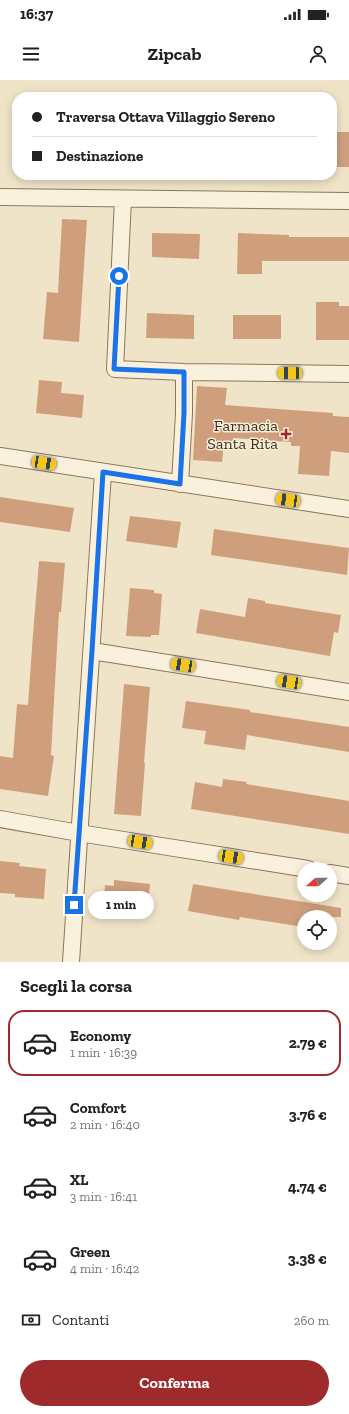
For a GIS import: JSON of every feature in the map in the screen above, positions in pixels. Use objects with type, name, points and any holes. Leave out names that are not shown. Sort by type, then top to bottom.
[{"type":"street","points":[[0,198],[349,201]]},
{"type":"street","points":[[123,199],[114,369],[184,372],[349,374]]},
{"type":"street","points":[[180,484],[184,413],[184,372]]},
{"type":"street","points":[[0,456],[349,509]]},
{"type":"street","points":[[71,962],[103,472]]},
{"type":"street","points":[[92,651],[349,692]]},
{"type":"street","points":[[0,819],[297,867]]},
{"type":"street","points":[[337,873],[349,876]]},
{"type":"building","points":[[337,132],[349,132],[349,167],[337,167]]},
{"type":"building","points":[[62,219],[87,220],[79,342],[43,339],[47,292],[58,293]]},
{"type":"building","points":[[152,233],[200,234],[199,259],[152,257]]},
{"type":"building","points":[[238,233],[289,235],[289,237],[349,237],[349,261],[262,261],[262,274],[237,274]]},
{"type":"building","points":[[316,302],[339,302],[339,306],[349,306],[349,340],[316,340]]},
{"type":"building","points":[[147,313],[194,315],[194,339],[146,338]]},
{"type":"building","points":[[233,315],[281,315],[281,339],[233,339]]},
{"type":"building","points":[[39,380],[62,382],[61,393],[84,395],[82,418],[36,413]]},
{"type":"building","points":[[197,386],[227,388],[225,405],[333,413],[333,416],[349,417],[349,453],[331,451],[329,476],[298,474],[300,446],[291,446],[291,442],[233,438],[233,442],[224,442],[222,462],[193,460]]},
{"type":"building","points":[[0,497],[74,508],[70,532],[0,522]]},
{"type":"building","points":[[130,516],[181,522],[177,548],[126,541]]},
{"type":"building","points":[[214,529],[349,548],[347,575],[211,555]]},
{"type":"building","points":[[39,561],[65,563],[61,612],[59,612],[51,755],[54,756],[48,796],[0,789],[0,756],[13,758],[17,704],[28,705]]},
{"type":"building","points":[[130,588],[154,590],[154,593],[162,594],[159,635],[151,635],[151,637],[126,636]]},
{"type":"building","points":[[248,598],[265,601],[265,603],[341,615],[338,633],[334,632],[330,656],[196,633],[200,609],[245,617]]},
{"type":"building","points":[[124,684],[150,687],[141,816],[114,814]]},
{"type":"building","points":[[186,701],[349,727],[349,752],[247,735],[245,750],[204,744],[206,731],[182,728]]},
{"type":"building","points":[[223,779],[349,801],[349,834],[191,809],[195,782],[222,787]]},
{"type":"building","points":[[0,861],[20,863],[19,866],[46,869],[44,899],[15,897],[15,894],[0,893]]},
{"type":"building","points":[[114,880],[150,884],[147,916],[103,910],[105,885],[114,886]]},
{"type":"building","points":[[193,884],[341,908],[341,917],[337,917],[337,910],[297,910],[297,926],[240,917],[239,920],[188,911]]},
{"type":"place","name":"Farmacia Santa Rita","points":[[286,434]]},
{"type":"route","points":[[74,905],[103,472],[180,484],[184,413],[184,372],[114,369],[119,276]]}]
